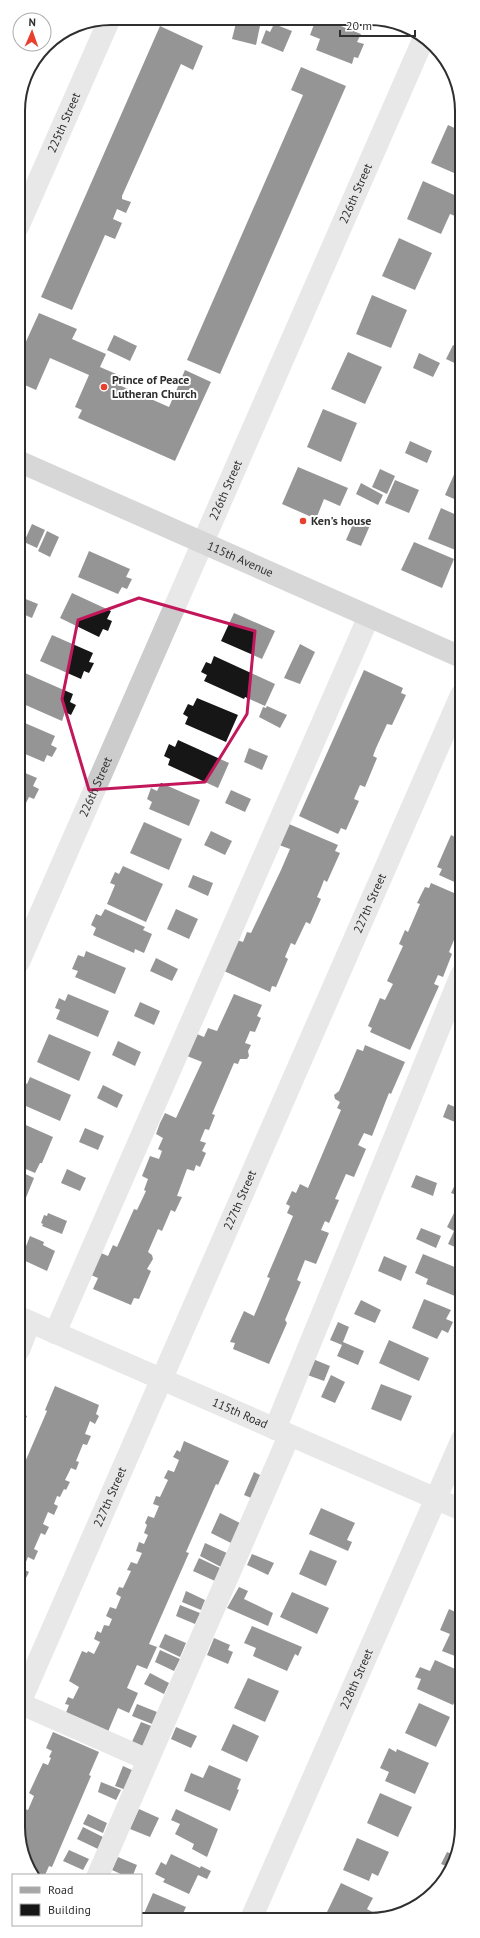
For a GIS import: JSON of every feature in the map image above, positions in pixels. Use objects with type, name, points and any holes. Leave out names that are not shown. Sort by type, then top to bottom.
[{"type":"main road","name":"115th Avenue","points":[[25,464],[455,654]]},
{"type":"street","name":"225th Street","points":[[25,211],[107,25]]},
{"type":"street","name":"226th Street","points":[[25,946],[422,43]]},
{"type":"street","points":[[55,1333],[369,616]]},
{"type":"street","name":"227th Street","points":[[25,1690],[455,709]]},
{"type":"street","points":[[98,1874],[148,1760],[282,1433],[455,993]]},
{"type":"street","name":"115th Road","points":[[25,1319],[282,1433],[455,1507]]},
{"type":"street","name":"228th Street","points":[[254,1913],[455,1455]]},
{"type":"street","points":[[25,1707],[148,1760]]},
{"type":"highlighted area","points":[[139,598],[255,631],[247,714],[205,782],[89,790],[62,699],[78,620]]},
{"type":"building","points":[[236,25],[260,25],[256,45],[232,39]]},
{"type":"building","points":[[274,25],[292,31],[283,52],[261,43],[266,30],[270,32]]},
{"type":"building","points":[[314,25],[338,25],[361,34],[357,42],[364,44],[358,58],[354,57],[352,64],[316,50],[320,39],[310,35]]},
{"type":"building","points":[[160,26],[203,46],[193,70],[181,64],[122,196],[122,199],[131,202],[126,213],[117,209],[113,219],[122,223],[115,239],[105,235],[72,310],[41,297]]},
{"type":"building","points":[[301,67],[346,86],[220,374],[187,360],[303,95],[291,90]]},
{"type":"building","points":[[448,125],[455,128],[455,173],[431,163]]},
{"type":"building","points":[[423,181],[455,195],[455,216],[450,214],[441,234],[407,219]]},
{"type":"building","points":[[399,238],[432,253],[415,290],[382,276]]},
{"type":"building","points":[[372,295],[407,310],[391,348],[356,334]]},
{"type":"building","name":"Prince of Peace Lutheran Church","points":[[39,313],[77,329],[72,339],[106,354],[100,367],[123,377],[119,385],[169,407],[185,370],[211,382],[175,461],[78,418],[82,410],[75,407],[89,375],[50,358],[36,390],[25,385],[25,344]]},
{"type":"building","points":[[114,335],[137,346],[130,361],[107,350]]},
{"type":"building","points":[[453,345],[455,346],[455,363],[446,359]]},
{"type":"building","points":[[348,352],[382,367],[365,404],[331,389]]},
{"type":"building","points":[[419,353],[440,363],[433,377],[413,368]]},
{"type":"building","points":[[323,409],[357,423],[341,462],[307,447]]},
{"type":"building","points":[[410,441],[432,451],[427,463],[405,453]]},
{"type":"building","points":[[298,467],[348,488],[340,506],[324,499],[316,519],[282,504]]},
{"type":"building","points":[[380,469],[395,476],[387,494],[372,487]]},
{"type":"building","points":[[455,472],[455,499],[445,495]]},
{"type":"building","points":[[395,480],[419,490],[409,513],[385,503]]},
{"type":"building","points":[[361,483],[383,495],[378,505],[356,494]]},
{"type":"building","points":[[441,508],[455,514],[455,550],[428,539]]},
{"type":"building","points":[[356,517],[371,523],[361,546],[346,540]]},
{"type":"building","points":[[32,524],[45,530],[37,548],[25,542]]},
{"type":"building","points":[[47,531],[59,537],[50,557],[38,551]]},
{"type":"building","points":[[414,542],[454,559],[442,588],[401,570]]},
{"type":"building","points":[[89,551],[130,569],[126,577],[132,579],[127,589],[122,587],[118,594],[78,577]]},
{"type":"building","points":[[72,593],[111,611],[107,619],[112,621],[108,631],[103,629],[99,637],[60,618]]},
{"type":"building","points":[[25,599],[38,604],[32,618],[25,615]]},
{"type":"building","points":[[234,613],[275,631],[262,659],[221,641]]},
{"type":"building","points":[[52,635],[93,653],[89,662],[94,663],[89,673],[84,671],[81,679],[40,661]]},
{"type":"building","points":[[300,644],[315,652],[300,684],[284,678]]},
{"type":"building","points":[[214,656],[275,684],[265,706],[245,697],[244,699],[204,681],[207,675],[201,672],[206,662],[211,664]]},
{"type":"building","points":[[364,670],[403,688],[401,693],[406,695],[392,725],[387,724],[376,748],[373,756],[377,758],[365,787],[360,785],[354,799],[359,801],[346,830],[341,828],[338,834],[299,816]]},
{"type":"building","points":[[25,673],[73,694],[70,702],[76,705],[71,715],[65,712],[62,721],[25,705]]},
{"type":"building","points":[[197,698],[238,715],[226,742],[185,724],[188,717],[183,714],[188,704],[193,706]]},
{"type":"building","points":[[267,706],[287,715],[280,728],[259,717],[263,707],[266,708]]},
{"type":"building","points":[[25,723],[55,736],[51,745],[57,748],[52,757],[47,755],[44,762],[25,754]]},
{"type":"building","points":[[178,740],[229,763],[218,788],[168,765],[170,759],[164,756],[169,744],[175,747]]},
{"type":"building","points":[[249,748],[268,756],[262,770],[244,762]]},
{"type":"building","points":[[25,773],[37,778],[33,786],[39,789],[34,799],[29,797],[25,805]]},
{"type":"building","points":[[161,783],[200,800],[189,826],[149,809],[152,802],[147,799],[151,788],[157,791]]},
{"type":"building","points":[[231,790],[251,799],[245,812],[225,803]]},
{"type":"building","points":[[144,822],[182,839],[169,870],[130,853]]},
{"type":"building","points":[[289,824],[338,845],[335,851],[340,853],[327,882],[324,880],[317,897],[321,899],[310,924],[306,922],[295,945],[291,943],[285,957],[288,959],[276,987],[272,986],[270,992],[224,971],[237,940],[243,942],[247,932],[251,933],[281,870],[290,849],[279,845]]},
{"type":"building","points":[[211,831],[232,841],[225,855],[204,845]]},
{"type":"building","points":[[451,835],[455,837],[455,882],[439,875],[442,869],[437,867]]},
{"type":"building","points":[[123,866],[163,884],[146,922],[107,904],[115,885],[110,883],[115,872],[119,874]]},
{"type":"building","points":[[193,875],[213,883],[208,896],[188,887]]},
{"type":"building","points":[[431,883],[455,893],[455,938],[449,952],[452,954],[443,977],[438,975],[434,984],[439,986],[410,1050],[370,1032],[372,1028],[368,1026],[380,998],[385,1000],[393,984],[387,981],[403,946],[399,944],[405,930],[408,932],[420,904],[417,903],[425,887],[429,888]]},
{"type":"building","points":[[105,909],[145,927],[143,930],[152,934],[144,953],[135,949],[134,953],[93,935],[96,928],[91,925],[96,914],[101,916]]},
{"type":"building","points":[[176,909],[198,919],[189,939],[167,929]]},
{"type":"building","points":[[86,951],[126,968],[115,994],[75,977],[78,971],[72,969],[78,955],[84,957]]},
{"type":"building","points":[[156,958],[178,969],[172,981],[150,971]]},
{"type":"building","points":[[68,994],[109,1011],[98,1037],[56,1019],[60,1010],[55,1008],[59,998],[65,1001]]},
{"type":"building","points":[[234,994],[262,1005],[257,1016],[261,1018],[255,1032],[250,1031],[245,1043],[251,1045],[248,1051],[249,1056],[247,1059],[240,1059],[238,1064],[234,1063],[212,1114],[215,1115],[209,1130],[205,1129],[200,1141],[206,1143],[202,1151],[206,1153],[200,1167],[196,1165],[194,1171],[187,1169],[177,1196],[182,1197],[175,1212],[171,1210],[162,1231],[158,1229],[148,1252],[152,1255],[153,1259],[147,1269],[151,1271],[139,1299],[134,1298],[131,1305],[93,1289],[98,1278],[91,1275],[101,1253],[108,1256],[113,1245],[117,1247],[134,1209],[137,1210],[146,1191],[144,1190],[148,1179],[142,1176],[150,1156],[159,1159],[162,1151],[158,1149],[163,1138],[156,1134],[160,1123],[165,1113],[176,1118],[202,1062],[187,1056],[197,1034],[204,1037],[208,1028],[217,1031]]},
{"type":"building","points":[[140,1002],[160,1011],[154,1025],[134,1016]]},
{"type":"building","points":[[49,1034],[91,1052],[79,1081],[37,1062]]},
{"type":"building","points":[[118,1041],[141,1052],[135,1066],[112,1055]]},
{"type":"building","points":[[365,1045],[405,1062],[391,1094],[389,1093],[372,1136],[364,1133],[358,1145],[366,1149],[354,1177],[346,1174],[335,1199],[339,1200],[329,1223],[325,1221],[321,1230],[329,1233],[316,1264],[305,1260],[297,1280],[301,1282],[285,1320],[287,1323],[269,1364],[233,1349],[235,1343],[230,1342],[244,1311],[254,1316],[270,1278],[267,1277],[293,1216],[287,1213],[290,1206],[286,1204],[292,1191],[296,1193],[300,1184],[308,1188],[341,1110],[337,1108],[340,1102],[335,1099],[334,1095],[339,1091],[357,1049],[363,1051]]},
{"type":"building","points":[[30,1077],[71,1095],[60,1121],[25,1106],[25,1083],[27,1084]]},
{"type":"building","points":[[103,1085],[123,1095],[117,1108],[97,1098]]},
{"type":"building","points":[[448,1104],[455,1107],[455,1122],[443,1117]]},
{"type":"building","points":[[25,1125],[53,1137],[42,1163],[40,1163],[35,1173],[25,1169]]},
{"type":"building","points":[[85,1128],[104,1136],[98,1150],[79,1142]]},
{"type":"building","points":[[67,1169],[86,1178],[80,1191],[61,1183]]},
{"type":"building","points":[[25,1174],[34,1178],[25,1200]]},
{"type":"building","points":[[416,1175],[437,1183],[433,1196],[411,1187]]},
{"type":"building","points":[[455,1185],[455,1194],[451,1193]]},
{"type":"building","points":[[455,1211],[455,1247],[448,1244],[454,1231],[447,1227]]},
{"type":"building","points":[[48,1213],[67,1221],[62,1234],[42,1226],[43,1224],[41,1223],[44,1215],[47,1216]]},
{"type":"building","points":[[421,1228],[441,1236],[436,1248],[416,1239]]},
{"type":"building","points":[[30,1236],[44,1242],[43,1245],[55,1251],[47,1271],[25,1261],[25,1249]]},
{"type":"building","points":[[423,1254],[455,1267],[455,1296],[426,1284],[428,1279],[415,1273]]},
{"type":"building","points":[[384,1256],[407,1266],[401,1281],[378,1271]]},
{"type":"building","points":[[424,1299],[451,1310],[446,1319],[453,1322],[448,1333],[442,1330],[437,1339],[412,1328]]},
{"type":"building","points":[[361,1300],[381,1310],[375,1323],[354,1314]]},
{"type":"building","points":[[338,1322],[349,1327],[343,1342],[364,1351],[358,1365],[337,1356],[342,1345],[330,1340]]},
{"type":"building","points":[[389,1340],[429,1358],[419,1381],[379,1363]]},
{"type":"building","points":[[308,1357],[330,1366],[324,1381],[302,1373]]},
{"type":"building","points":[[331,1375],[345,1382],[335,1403],[321,1397]]},
{"type":"building","points":[[381,1384],[412,1396],[401,1421],[371,1409]]},
{"type":"building","points":[[55,1386],[99,1405],[96,1414],[99,1416],[95,1424],[90,1421],[85,1434],[91,1436],[87,1445],[83,1444],[76,1461],[79,1462],[76,1470],[71,1468],[65,1480],[70,1482],[66,1490],[64,1489],[60,1497],[57,1496],[54,1504],[58,1506],[54,1515],[48,1512],[43,1524],[49,1527],[45,1535],[41,1533],[34,1549],[38,1551],[34,1560],[28,1557],[25,1564],[25,1462],[47,1411],[45,1410]]},
{"type":"building","points":[[184,1441],[229,1461],[218,1485],[216,1484],[186,1552],[189,1553],[149,1644],[157,1647],[147,1669],[137,1665],[127,1688],[138,1693],[129,1713],[118,1708],[107,1734],[65,1715],[69,1705],[65,1704],[68,1697],[73,1699],[79,1687],[69,1681],[82,1651],[87,1653],[88,1651],[94,1654],[100,1642],[94,1639],[97,1631],[101,1633],[104,1625],[109,1626],[112,1619],[106,1616],[110,1607],[116,1609],[121,1597],[116,1594],[119,1587],[123,1588],[131,1571],[127,1570],[131,1562],[137,1564],[142,1553],[136,1551],[139,1542],[144,1544],[148,1535],[144,1533],[147,1525],[145,1523],[148,1516],[154,1518],[159,1506],[153,1504],[156,1496],[160,1497],[168,1480],[164,1478],[168,1470],[174,1472],[179,1460],[173,1457],[177,1450],[180,1452]]},
{"type":"building","points":[[254,1472],[266,1478],[256,1500],[244,1495]]},
{"type":"building","points":[[321,1508],[355,1523],[347,1540],[352,1542],[348,1551],[309,1534]]},
{"type":"building","points":[[220,1513],[240,1523],[231,1543],[211,1533]]},
{"type":"building","points":[[205,1543],[227,1553],[221,1567],[200,1556]]},
{"type":"building","points":[[310,1550],[337,1561],[326,1586],[299,1574]]},
{"type":"building","points":[[252,1554],[274,1563],[268,1575],[247,1565]]},
{"type":"building","points":[[199,1558],[220,1568],[215,1581],[193,1571]]},
{"type":"building","points":[[25,1570],[29,1572],[25,1580]]},
{"type":"building","points":[[239,1587],[248,1591],[244,1599],[273,1613],[268,1626],[227,1608]]},
{"type":"building","points":[[186,1591],[205,1600],[201,1610],[182,1602]]},
{"type":"building","points":[[292,1592],[329,1608],[317,1634],[280,1617]]},
{"type":"building","points":[[180,1605],[200,1613],[195,1624],[176,1616]]},
{"type":"building","points":[[449,1609],[455,1612],[455,1656],[442,1651],[450,1634],[440,1630]]},
{"type":"building","points":[[252,1626],[302,1647],[298,1656],[295,1654],[287,1671],[253,1656],[256,1648],[244,1643]]},
{"type":"building","points":[[165,1634],[186,1643],[180,1657],[159,1647]]},
{"type":"building","points":[[214,1638],[230,1645],[228,1650],[233,1652],[228,1664],[207,1655]]},
{"type":"building","points":[[160,1650],[180,1659],[174,1671],[155,1662]]},
{"type":"building","points":[[435,1660],[455,1669],[455,1701],[453,1705],[417,1689],[421,1679],[415,1677],[420,1667],[430,1671]]},
{"type":"building","points":[[150,1673],[169,1683],[164,1694],[144,1684]]},
{"type":"building","points":[[248,1678],[279,1691],[265,1722],[234,1708]]},
{"type":"building","points":[[419,1703],[450,1717],[436,1747],[405,1733]]},
{"type":"building","points":[[137,1704],[157,1712],[152,1724],[132,1716]]},
{"type":"building","points":[[141,1722],[154,1727],[145,1749],[131,1744]]},
{"type":"building","points":[[233,1724],[259,1736],[247,1762],[221,1750]]},
{"type":"building","points":[[176,1727],[197,1736],[191,1748],[171,1739]]},
{"type":"building","points":[[53,1732],[99,1752],[89,1775],[91,1776],[52,1867],[49,1866],[45,1874],[40,1874],[34,1865],[27,1844],[25,1809],[28,1810],[34,1796],[29,1793],[43,1763],[48,1765],[51,1758],[49,1757],[52,1751],[46,1748]]},
{"type":"building","points":[[389,1748],[396,1752],[397,1749],[429,1763],[415,1794],[385,1781],[389,1772],[380,1768]]},
{"type":"building","points":[[209,1765],[241,1779],[237,1789],[239,1790],[230,1811],[184,1791],[191,1773],[203,1778]]},
{"type":"building","points":[[123,1766],[134,1771],[126,1790],[115,1786]]},
{"type":"building","points":[[101,1782],[121,1790],[116,1800],[98,1792]]},
{"type":"building","points":[[380,1793],[412,1807],[398,1837],[367,1823]]},
{"type":"building","points":[[139,1809],[159,1818],[150,1837],[130,1829]]},
{"type":"building","points":[[176,1809],[218,1829],[207,1857],[192,1849],[194,1844],[175,1834],[180,1824],[171,1820]]},
{"type":"building","points":[[88,1814],[107,1823],[103,1833],[83,1824]]},
{"type":"building","points":[[83,1827],[103,1837],[98,1849],[77,1839]]},
{"type":"building","points":[[357,1838],[389,1852],[378,1876],[372,1873],[369,1881],[343,1870]]},
{"type":"building","points":[[69,1850],[89,1859],[83,1870],[63,1861]]},
{"type":"building","points":[[447,1852],[450,1853],[445,1866],[441,1864]]},
{"type":"building","points":[[171,1854],[200,1868],[201,1866],[211,1871],[207,1879],[198,1875],[189,1894],[163,1882],[165,1879],[155,1874],[161,1862],[166,1865]]},
{"type":"building","points":[[118,1857],[137,1865],[133,1874],[121,1874],[112,1870]]},
{"type":"building","points":[[341,1883],[373,1898],[367,1909],[374,1913],[327,1912]]},
{"type":"building","points":[[153,1893],[186,1907],[183,1913],[144,1913]]},
{"type":"place","name":"Prince of Peace Lutheran Church","points":[[104,387]]},
{"type":"place","name":"Ken's house","points":[[303,521]]}]
